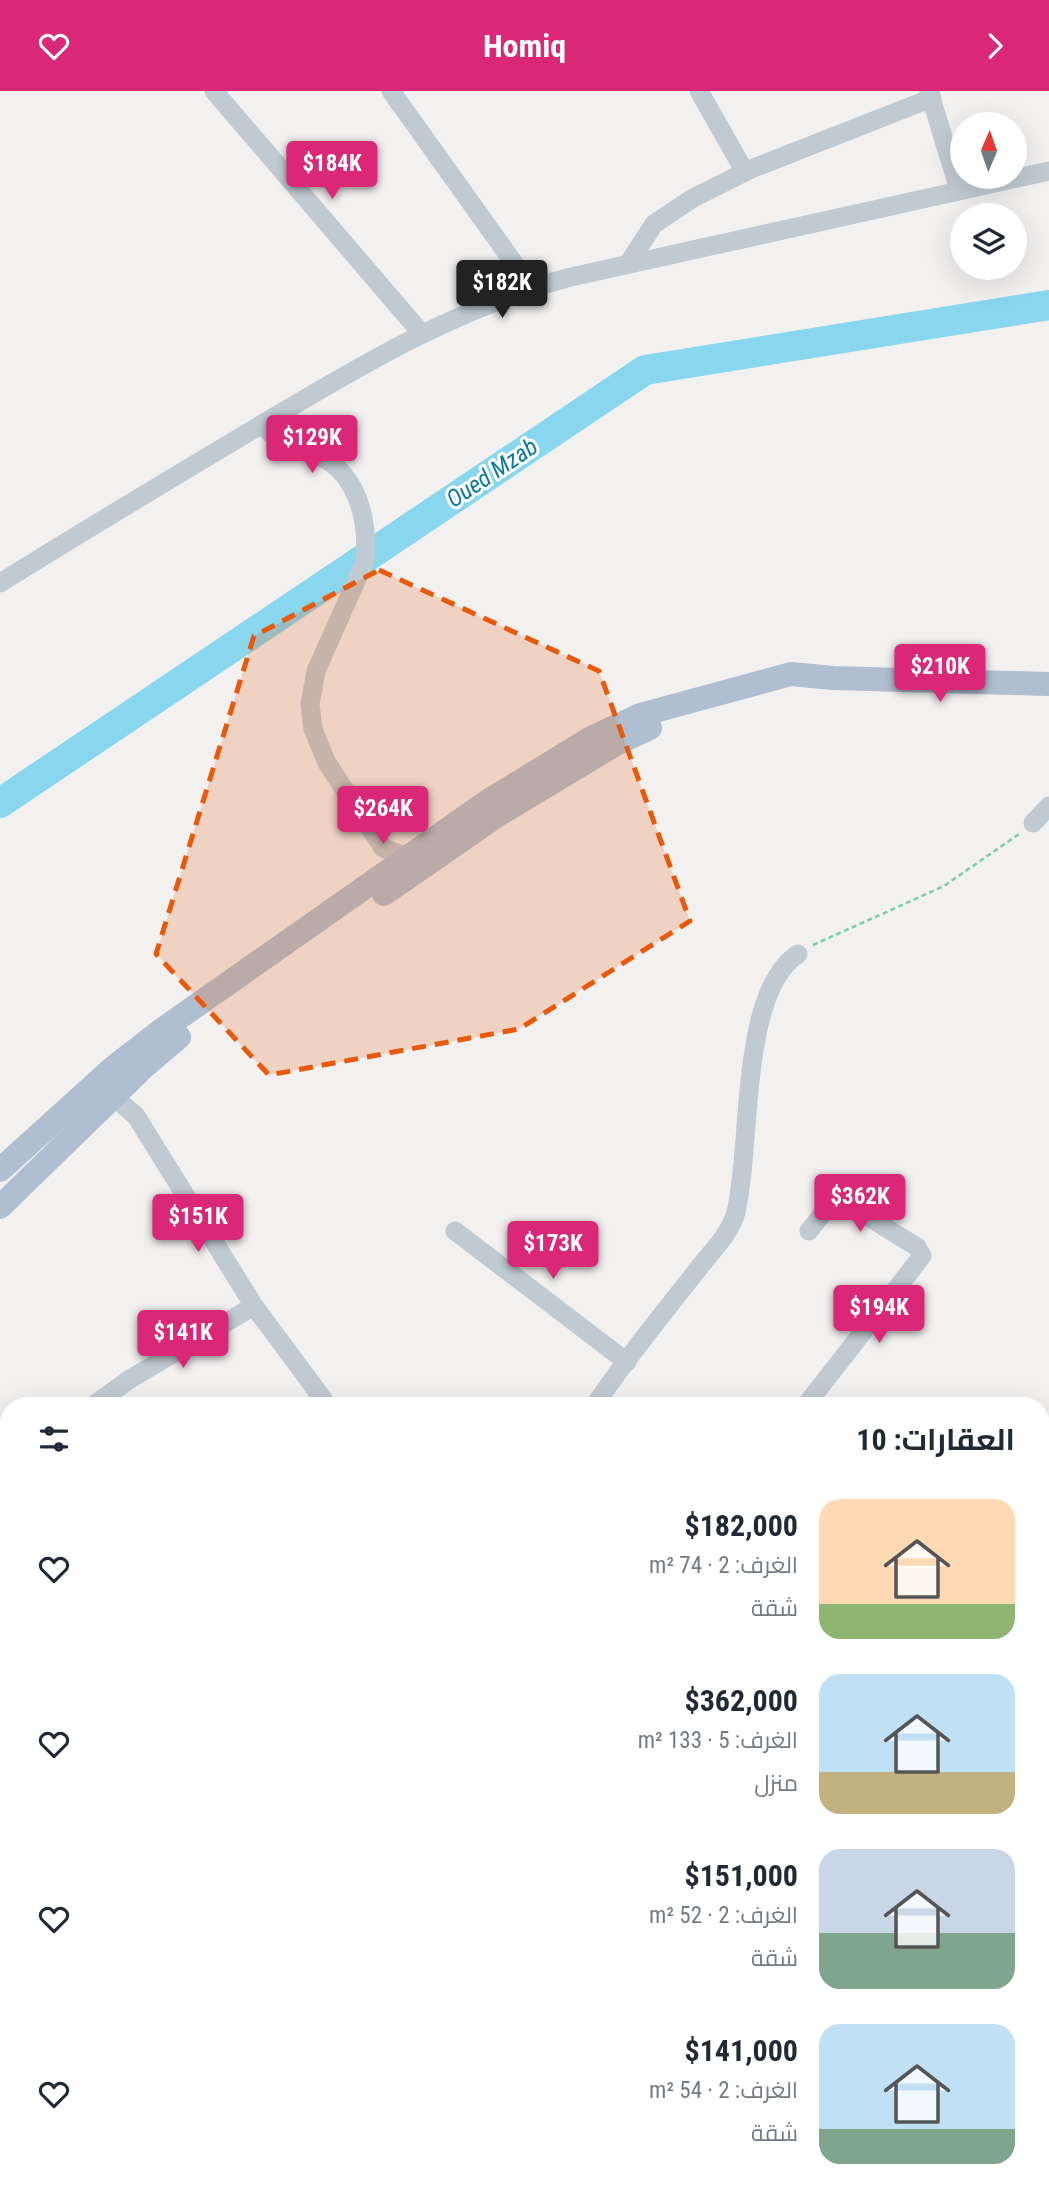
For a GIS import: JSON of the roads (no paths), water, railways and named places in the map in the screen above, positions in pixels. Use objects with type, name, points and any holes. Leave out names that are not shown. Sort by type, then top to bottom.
[{"type":"main road","points":[[0,1207],[27,1182],[105,1090],[163,1029],[389,880],[401,859],[508,788],[606,729],[640,715],[782,676],[800,674],[833,678],[1049,684]]},
{"type":"main road","points":[[27,1182],[5,1167],[105,1090]]},
{"type":"street","points":[[214,91],[422,334]]},
{"type":"street","points":[[391,91],[531,288]]},
{"type":"street","points":[[699,91],[744,172]]},
{"type":"street","points":[[628,264],[644,238],[665,214],[744,172],[931,95],[959,190]]},
{"type":"street","points":[[0,583],[262,424],[422,334],[531,288],[1049,171]]},
{"type":"street","points":[[262,424],[284,448],[310,452],[341,470],[357,498],[366,551],[323,649],[310,704],[313,729],[327,762],[401,859]]},
{"type":"street","points":[[1033,823],[1049,806]]},
{"type":"street","points":[[601,1397],[726,1232],[735,1216],[746,1107],[760,1029],[774,981],[785,964],[798,954]]},
{"type":"street","points":[[105,1090],[136,1116],[254,1305],[322,1397]]},
{"type":"street","points":[[809,1231],[831,1203],[841,1200],[917,1247],[922,1256],[812,1397]]},
{"type":"street","points":[[456,1231],[627,1362]]},
{"type":"street","points":[[105,1397],[130,1378],[254,1305]]},
{"type":"waterway","name":"Oued Mzab","points":[[0,803],[645,370],[1049,305]]}]
